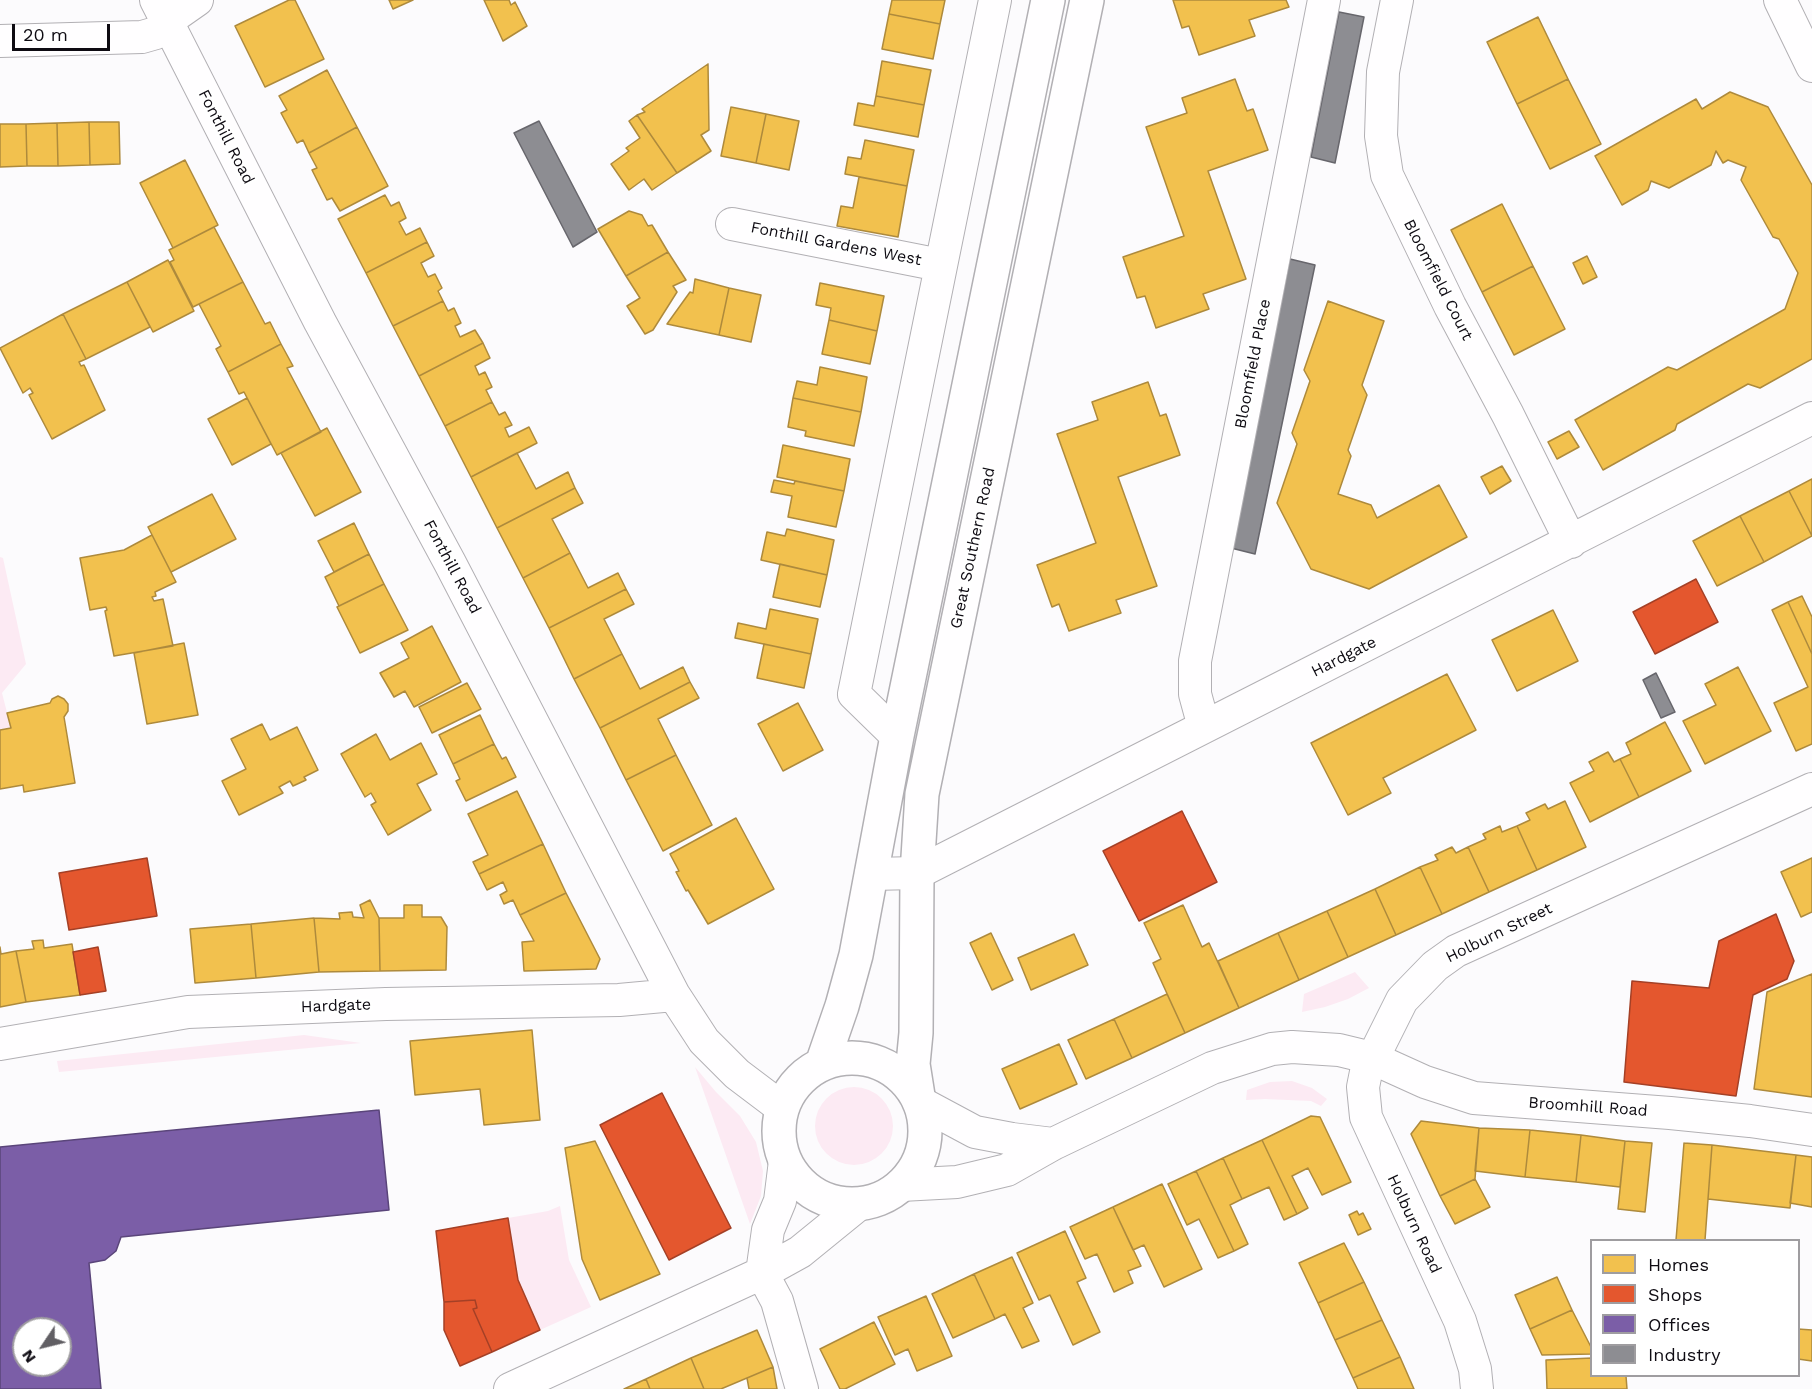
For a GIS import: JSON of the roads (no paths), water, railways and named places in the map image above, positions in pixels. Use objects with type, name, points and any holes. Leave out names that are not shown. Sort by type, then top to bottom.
[{"type":"main road","points":[[822,1064],[842,1006],[856,955],[897,736],[1048,0]]},
{"type":"main road","name":"Great Southern Road","points":[[919,1102],[913,1064],[916,1033],[916,873],[922,794],[1087,0]]},
{"type":"main road","points":[[850,1058],[878,1063],[903,1078],[919,1102],[925,1124],[923,1147],[915,1168],[901,1185],[882,1198],[859,1204],[836,1203],[815,1194],[797,1180],[785,1161],[779,1138],[782,1107],[798,1082],[822,1064],[850,1058]]},
{"type":"street","points":[[0,41],[142,37],[156,33],[162,12],[177,14],[197,0]]},
{"type":"street","points":[[897,736],[854,694],[995,0]]},
{"type":"street","name":"Bloomfield Place","points":[[1204,727],[1195,694],[1195,661],[1324,0]]},
{"type":"street","name":"Bloomfield Court","points":[[1397,0],[1383,72],[1381,136],[1387,175],[1450,306],[1508,415],[1571,542]]},
{"type":"street","points":[[1780,0],[1812,66]]},
{"type":"street","name":"Fonthill Road","points":[[162,12],[320,322],[456,574],[674,995],[704,1041],[737,1074],[782,1107]]},
{"type":"street","name":"Fonthill Gardens West","points":[[732,224],[940,265]]},
{"type":"street","name":"Hardgate","points":[[871,874],[916,873],[1812,418]]},
{"type":"street","name":"Holburn Street","points":[[1372,1058],[1402,1000],[1434,966],[1456,951],[1812,789]]},
{"type":"street","name":"Hardgate","points":[[0,1044],[188,1012],[386,1004],[619,1000],[674,995]]},
{"type":"street","points":[[901,1185],[957,1182],[990,1176],[1025,1161],[1053,1144],[1212,1068],[1272,1049],[1292,1047],[1339,1050],[1372,1058]]},
{"type":"street","name":"Broomhill Road","points":[[1372,1058],[1434,1086],[1474,1098],[1670,1113],[1812,1130]]},
{"type":"street","name":"Holburn Road","points":[[1372,1058],[1363,1087],[1366,1117],[1460,1321],[1475,1369],[1478,1389]]},
{"type":"street","points":[[919,1102],[975,1132],[1053,1144]]},
{"type":"street","points":[[785,1161],[780,1201],[768,1230],[762,1273],[777,1301],[802,1389]]},
{"type":"street","points":[[510,1389],[762,1273],[800,1252],[859,1204]]}]
